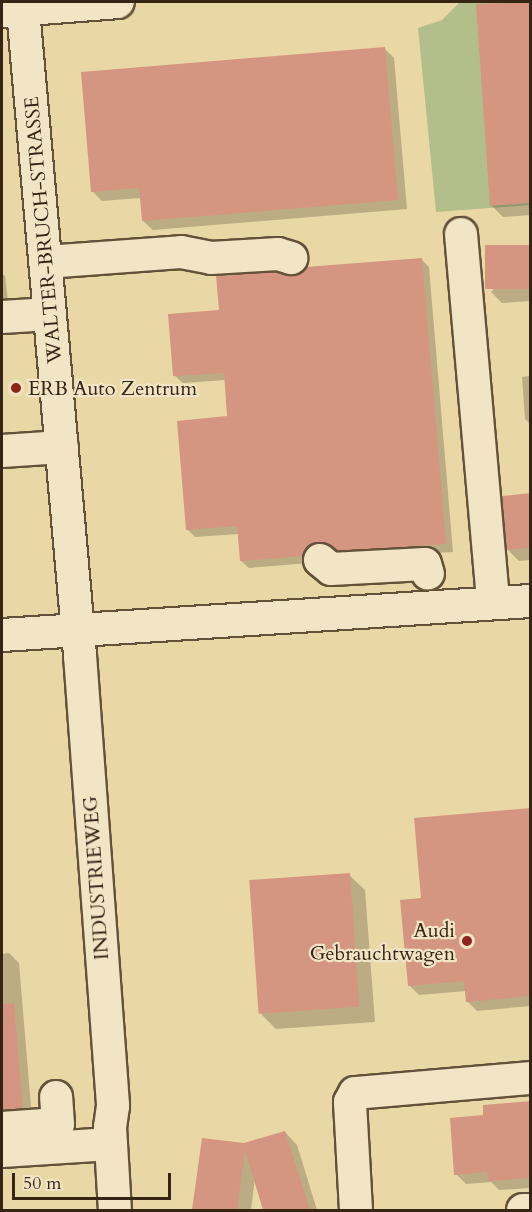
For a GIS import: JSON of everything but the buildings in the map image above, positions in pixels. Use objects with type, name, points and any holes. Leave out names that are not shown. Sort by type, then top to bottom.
[{"type":"street","points":[[12,10],[118,2]]},
{"type":"street","name":"WALTER-BRUCH-STRASSE","points":[[12,10],[46,262],[78,629]]},
{"type":"street","points":[[462,234],[493,603]]},
{"type":"street","points":[[46,262],[181,252],[211,258],[278,254],[291,258]]},
{"type":"street","points":[[2,317],[50,314]]},
{"type":"street","points":[[2,451],[62,447]]},
{"type":"street","points":[[320,560],[331,569],[425,564],[429,574]]},
{"type":"street","points":[[2,634],[531,601]]},
{"type":"street","name":"INDUSTRIEWEG","points":[[78,629],[113,1106],[110,1136],[115,1210]]},
{"type":"street","points":[[356,1210],[350,1102],[355,1093],[531,1078]]},
{"type":"street","points":[[2,1128],[58,1124],[56,1097]]},
{"type":"street","points":[[2,1151],[110,1136]]},
{"type":"street","points":[[523,1210],[531,1210]]},
{"type":"green space","points":[[460,2],[530,2],[530,205],[436,212],[418,28],[442,20]]},
{"type":"place","name":"ERB Auto Zentrum","points":[[16,388]]},
{"type":"place","name":"Audi Gebrauchtwagen","points":[[467,941]]}]
